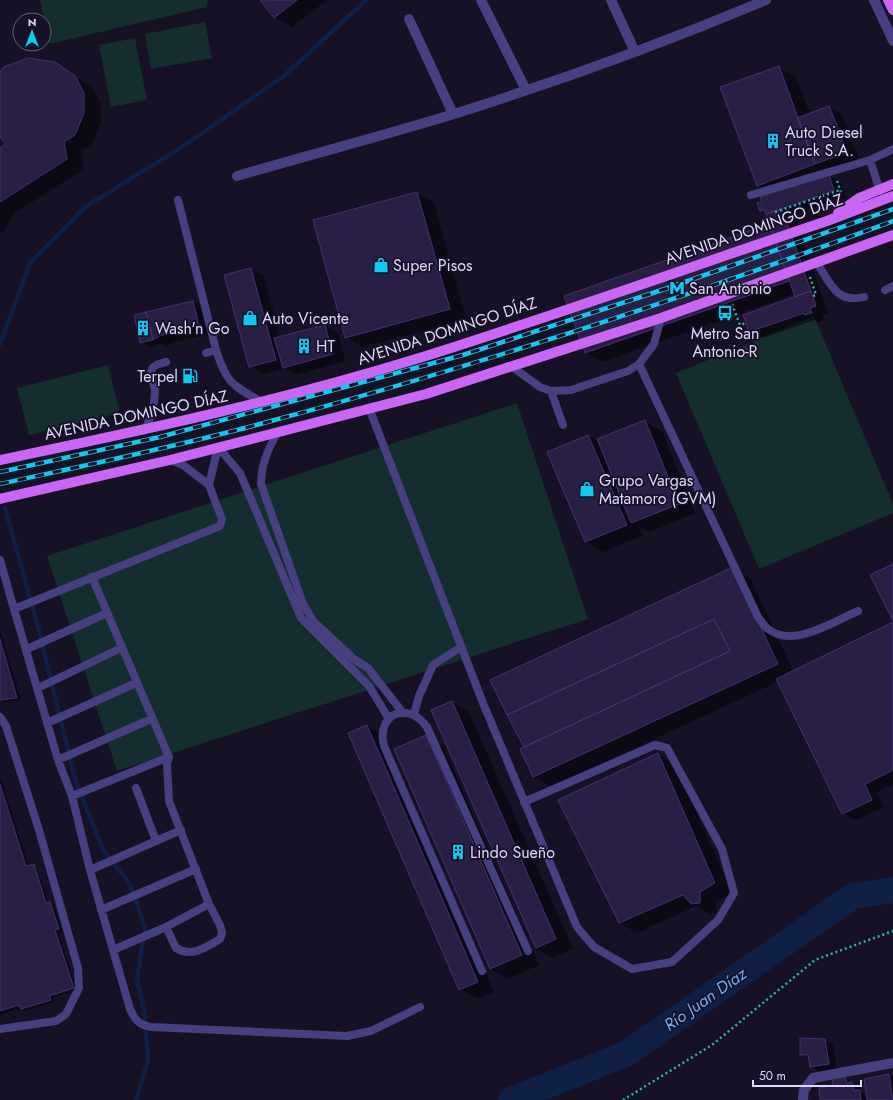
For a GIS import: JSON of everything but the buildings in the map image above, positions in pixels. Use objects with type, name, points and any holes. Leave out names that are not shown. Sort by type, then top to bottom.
[{"type":"main road","points":[[888,0],[893,10]]},
{"type":"main road","points":[[827,221],[859,198],[893,184]]},
{"type":"main road","name":"AVENIDA DOMINGO DÍAZ","points":[[0,460],[145,430],[262,402],[416,359],[827,221],[893,196]]},
{"type":"main road","points":[[1,502],[426,394],[661,318],[893,236]]},
{"type":"street","points":[[482,0],[526,90]]},
{"type":"street","points":[[611,0],[635,52]]},
{"type":"street","points":[[236,176],[453,114],[526,90],[635,52],[745,4],[766,0]]},
{"type":"street","points":[[874,0],[893,41]]},
{"type":"street","points":[[409,19],[453,114]]},
{"type":"street","points":[[803,1100],[804,1090],[813,1078],[893,1063]]},
{"type":"lane","points":[[751,195],[870,160],[893,149]]},
{"type":"lane","points":[[870,160],[880,190]]},
{"type":"lane","points":[[178,200],[216,350],[223,372],[229,381],[238,389],[262,402]]},
{"type":"lane","points":[[817,263],[837,293],[853,300],[864,297]]},
{"type":"lane","points":[[511,366],[540,387],[552,391],[570,390],[628,370],[639,364],[654,344],[661,318]]},
{"type":"lane","points":[[206,353],[216,350]]},
{"type":"lane","points":[[145,430],[155,403],[155,388],[151,372],[152,368],[155,365],[166,362]]},
{"type":"lane","points":[[639,364],[758,617],[768,629],[780,636],[792,637],[804,635],[858,611]]},
{"type":"lane","points":[[552,391],[563,425]]},
{"type":"lane","points":[[368,408],[461,647],[524,802],[577,927],[594,947],[632,969],[672,962],[718,920],[734,892],[722,849],[667,748],[655,745],[524,802]]},
{"type":"lane","points":[[278,432],[267,455],[261,473],[261,484],[303,604],[314,622],[355,660],[368,668],[403,712]]},
{"type":"lane","points":[[209,485],[218,447]]},
{"type":"lane","points":[[218,447],[240,473],[301,618],[368,686],[389,719]]},
{"type":"lane","points":[[14,609],[220,526],[222,519],[209,485],[183,465],[170,460]]},
{"type":"lane","points":[[0,560],[58,760],[72,796],[90,870],[113,950],[133,1015],[137,1021],[143,1026],[151,1027],[347,1036],[371,1031],[420,1007]]},
{"type":"lane","points":[[92,577],[136,683],[169,757],[167,764],[169,801],[209,904],[220,925],[222,933],[220,938],[196,952],[182,952],[176,948],[166,927]]},
{"type":"lane","points":[[27,649],[107,613]]},
{"type":"lane","points":[[414,714],[419,696],[433,665],[461,647]]},
{"type":"lane","points":[[38,688],[122,648]]},
{"type":"lane","points":[[47,723],[136,683]]},
{"type":"lane","points":[[482,971],[384,746],[382,736],[384,726],[389,719],[403,712],[414,714],[420,718],[427,727],[528,951]]},
{"type":"lane","points":[[0,717],[6,726],[39,830],[78,968],[79,988],[66,1014],[56,1021],[0,1029]]},
{"type":"lane","points":[[58,760],[152,719]]},
{"type":"lane","points":[[72,796],[169,757]]},
{"type":"lane","points":[[136,788],[156,841]]},
{"type":"lane","points":[[90,870],[181,830]]},
{"type":"lane","points":[[102,910],[196,870]]},
{"type":"lane","points":[[113,950],[166,927],[209,904]]},
{"type":"path","points":[[837,179],[847,207]]},
{"type":"path","points":[[775,212],[840,190]]},
{"type":"path","points":[[806,267],[816,294],[813,296]]},
{"type":"path","points":[[728,294],[740,325],[746,323]]},
{"type":"path","points":[[623,1100],[712,1045],[815,960],[893,931]]},
{"type":"green space","points":[[40,0],[208,0],[207,7],[52,43],[52,12],[42,12]]},
{"type":"green space","points":[[205,22],[212,58],[151,69],[145,34]]},
{"type":"green space","points":[[135,38],[147,100],[111,107],[99,45]]},
{"type":"green space","points":[[814,316],[893,504],[893,513],[759,569],[676,373]]},
{"type":"green space","points":[[108,365],[120,413],[29,435],[17,388]]},
{"type":"green space","points":[[517,403],[588,619],[117,771],[47,556]]},
{"type":"waterway","points":[[0,344],[30,263],[85,207],[182,147],[284,76],[366,0]]},
{"type":"waterway","points":[[5,508],[37,623],[76,782],[103,850],[130,884],[145,928],[137,978],[144,1011],[148,1060],[136,1100]]},
{"type":"waterway","name":"Río Juan Díaz","points":[[511,1100],[626,1054],[853,896],[893,890]]},
{"type":"railway","points":[[0,472],[160,437],[463,355],[665,289],[893,209]]},
{"type":"railway","points":[[0,484],[130,456],[228,432],[420,379],[658,304],[893,221]]},
{"type":"place","name":"Auto Diesel Truck S.A.","points":[[773,141]]},
{"type":"place","name":"Super Pisos","points":[[381,265]]},
{"type":"place","name":"San Antonio","points":[[677,288]]},
{"type":"place","name":"Metro San Antonio-R","points":[[725,313]]},
{"type":"place","name":"Auto Vicente","points":[[250,318]]},
{"type":"place","name":"Wash'n Go","points":[[143,328]]},
{"type":"place","name":"HT","points":[[304,346]]},
{"type":"place","name":"Terpel","points":[[190,376]]},
{"type":"place","name":"Grupo Vargas Matamoro (GVM)","points":[[587,489]]},
{"type":"place","name":"Lindo Sueño","points":[[458,852]]}]
